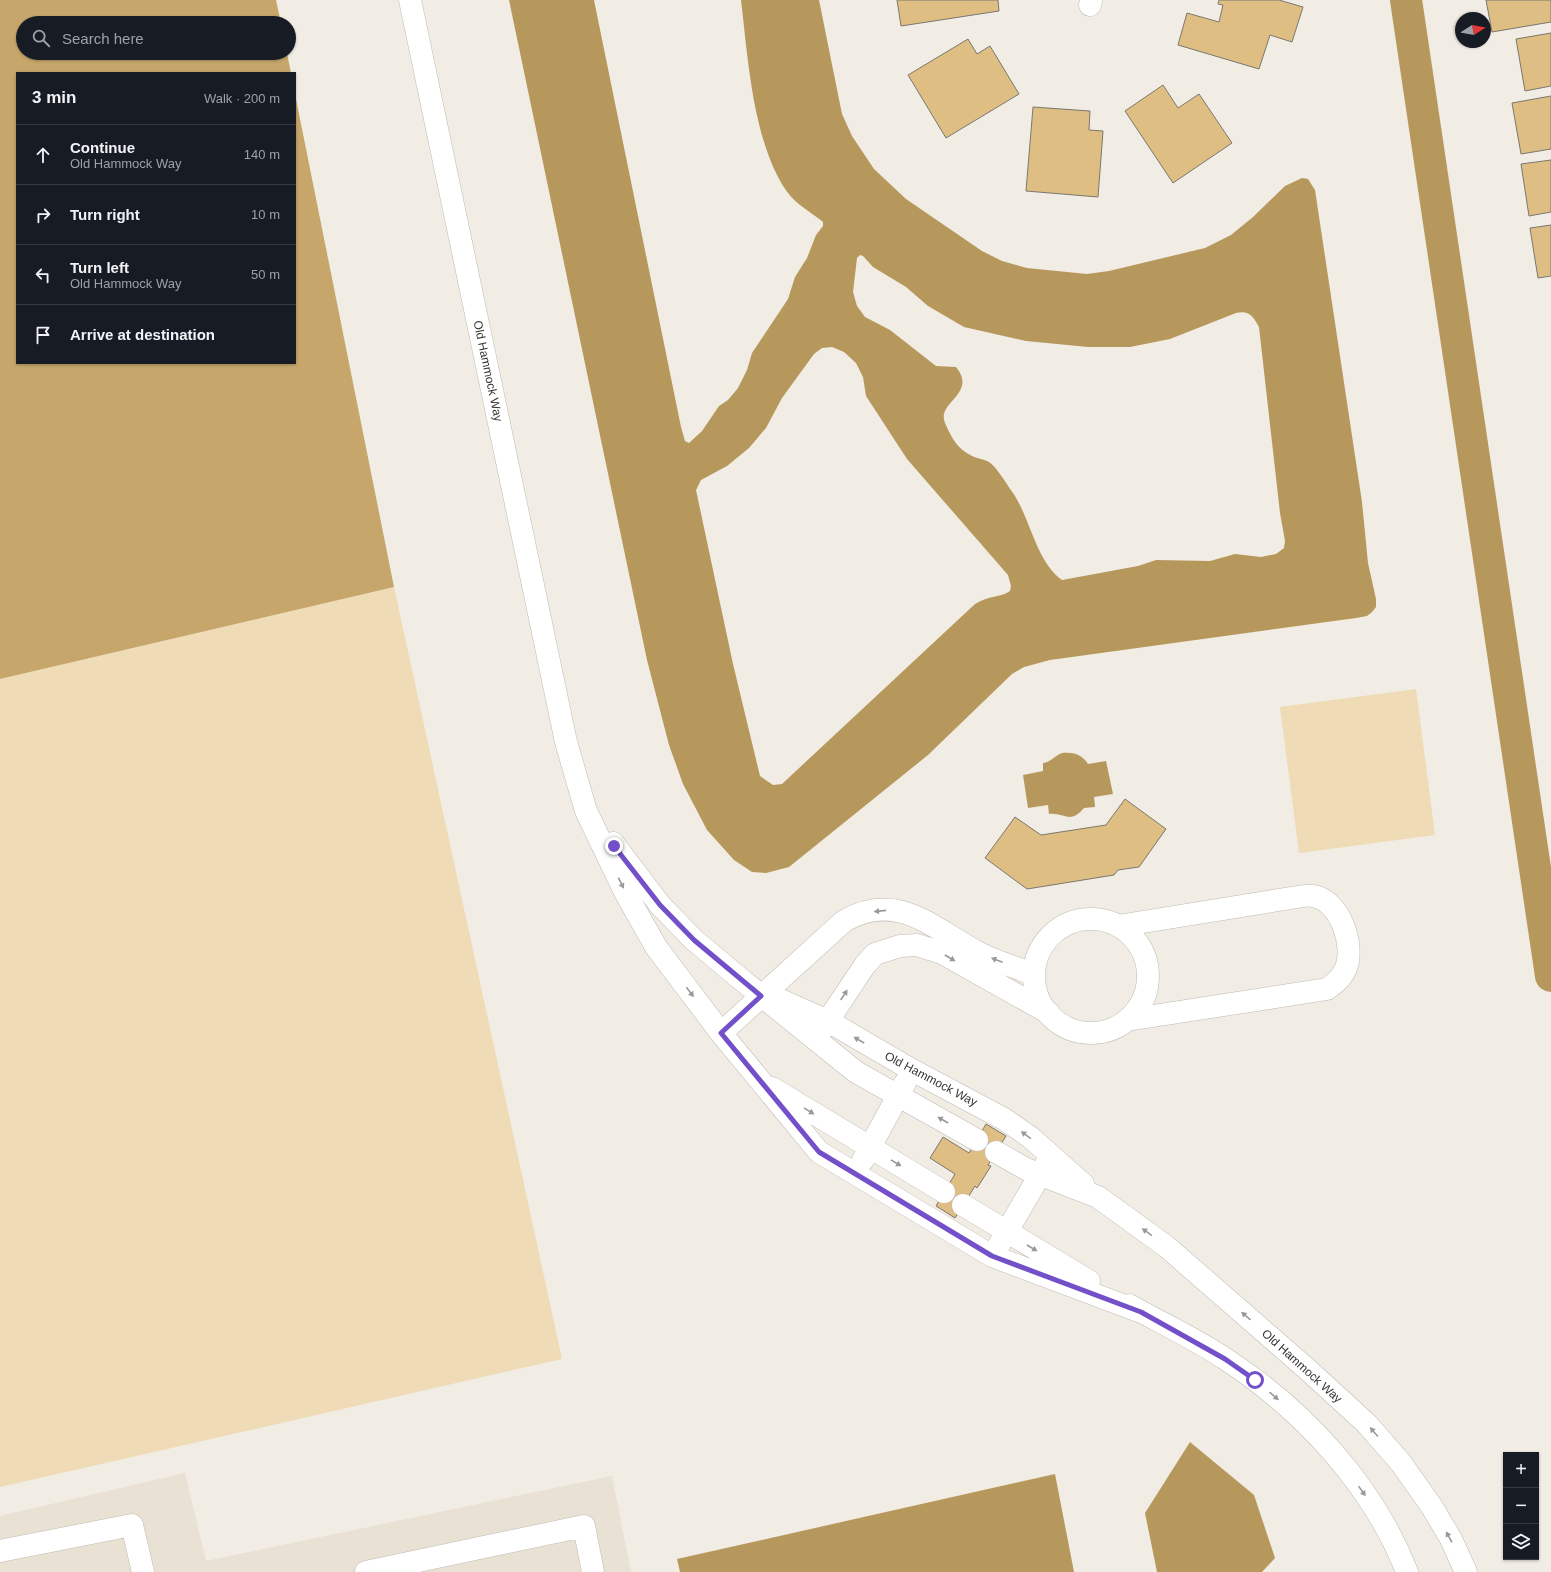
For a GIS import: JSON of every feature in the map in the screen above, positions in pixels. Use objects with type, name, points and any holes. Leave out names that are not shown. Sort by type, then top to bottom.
[{"type":"street","name":"Old Hammock Way","points":[[410,0],[566,742],[586,811],[625,892],[656,947],[721,1033],[764,1083],[788,1117],[819,1152],[992,1256],[1141,1312]]},
{"type":"street","name":"Old Hammock Way","points":[[566,742],[585,792],[614,846],[660,905],[694,940],[856,1072],[977,1140]]},
{"type":"street","points":[[1118,926],[1297,897],[1313,896],[1326,902],[1342,920],[1347,950],[1346,968],[1338,981],[1327,989],[1127,1020],[1102,1033],[1076,1032],[1054,1020],[1038,999],[1033,974],[1040,949],[1056,930],[1080,920],[1106,920],[1128,932],[1144,953],[1148,978],[1142,1003],[1127,1020]]},
{"type":"street","points":[[721,1033],[758,991],[844,921],[854,915],[886,910],[902,911],[917,916],[950,938],[981,954],[1033,974]]},
{"type":"street","points":[[815,1040],[865,965],[875,954],[900,946],[918,945],[942,953],[1049,1013]]},
{"type":"street","name":"Old Hammock Way","points":[[758,991],[828,1021],[912,1070],[1004,1119],[1030,1138],[1046,1165],[1098,1197],[1167,1247],[1367,1424],[1401,1463],[1432,1507],[1451,1539],[1466,1572]]},
{"type":"street","points":[[854,1174],[870,1148],[912,1070]]},
{"type":"street","name":"Old Hammock Way","points":[[764,1083],[944,1192]]},
{"type":"street","name":"Old Hammock Way","points":[[996,1152],[1026,1169],[1046,1165]]},
{"type":"street","points":[[992,1256],[1046,1165]]},
{"type":"street","name":"Old Hammock Way","points":[[963,1205],[1141,1312],[1225,1359],[1285,1405],[1322,1440],[1353,1478],[1377,1513],[1407,1572]]},
{"type":"street","points":[[0,1551],[132,1524],[143,1572]]},
{"type":"street","points":[[366,1572],[584,1526],[593,1572]]},
{"type":"shaded area","points":[[0,0],[276,0],[279,16],[16,16],[16,60],[288,60],[291,72],[16,72],[16,364],[296,364],[296,99],[394,587],[0,679]]},
{"type":"shaded area","points":[[509,0],[594,0],[681,427],[685,441],[689,443],[702,431],[719,406],[728,400],[738,388],[747,370],[752,353],[788,299],[795,277],[807,258],[816,235],[823,226],[823,222],[800,205],[788,193],[776,173],[767,151],[754,100],[741,0],[819,0],[842,114],[852,136],[874,169],[906,199],[982,251],[1002,261],[1027,268],[1087,274],[1109,271],[1205,248],[1231,235],[1253,217],[1285,186],[1302,178],[1308,179],[1315,190],[1362,502],[1368,563],[1376,599],[1376,607],[1367,616],[1050,660],[1024,667],[1012,674],[928,755],[789,867],[766,873],[752,872],[734,860],[707,830],[683,784],[669,745],[647,660]],"holes":[[[860,255],[863,256],[873,267],[906,287],[928,306],[964,327],[1026,341],[1088,347],[1130,347],[1170,339],[1236,313],[1244,312],[1250,315],[1259,327],[1280,513],[1285,541],[1284,548],[1276,554],[1261,557],[1235,554],[1210,561],[1156,560],[1138,566],[1062,580],[1053,572],[1046,562],[1034,540],[1025,515],[1013,493],[998,472],[989,462],[977,458],[961,449],[957,445],[945,423],[944,416],[946,409],[960,391],[962,384],[961,376],[956,367],[936,366],[890,330],[865,317],[857,306],[853,292],[857,258]],[[832,347],[844,352],[856,363],[863,377],[866,396],[907,459],[1008,575],[1011,586],[1010,591],[1002,595],[985,599],[975,604],[782,784],[773,785],[760,776],[733,664],[696,490],[701,480],[727,466],[749,448],[766,428],[782,398],[814,354],[822,348]]]},
{"type":"shaded area","points":[[394,587],[562,1359],[0,1487],[0,679]]},
{"type":"shaded area","points":[[1416,689],[1435,835],[1299,853],[1280,707]]},
{"type":"shaded area","points":[[1062,753],[1077,754],[1088,764],[1106,761],[1113,794],[1094,797],[1095,807],[1084,808],[1075,816],[1071,817],[1049,814],[1048,805],[1028,808],[1023,775],[1043,771],[1043,763]]},
{"type":"shaded area","points":[[1190,1442],[1254,1495],[1275,1558],[1262,1572],[1157,1572],[1145,1513]]},
{"type":"shaded area","points":[[185,1473],[206,1561],[612,1476],[631,1572],[0,1572],[0,1516]]},
{"type":"shaded area","points":[[1055,1474],[1074,1572],[680,1572],[677,1559]]},
{"type":"building","points":[[897,0],[998,0],[999,11],[901,26]]},
{"type":"building","points":[[1219,0],[1279,0],[1303,7],[1292,42],[1270,35],[1259,69],[1178,45],[1187,13],[1219,22],[1223,5],[1218,4]]},
{"type":"building","points":[[1486,0],[1551,0],[1551,22],[1492,32],[1491,12],[1488,12]]},
{"type":"building","points":[[1551,33],[1551,86],[1525,91],[1516,39]]},
{"type":"building","points":[[968,39],[977,54],[990,46],[1019,94],[946,138],[908,75]]},
{"type":"building","points":[[1163,85],[1178,108],[1199,94],[1232,143],[1173,183],[1125,111]]},
{"type":"building","points":[[1551,96],[1551,149],[1521,154],[1512,103]]},
{"type":"building","points":[[1033,107],[1090,111],[1089,130],[1103,131],[1098,197],[1026,191]]},
{"type":"building","points":[[1551,160],[1551,212],[1529,216],[1521,164]]},
{"type":"building","points":[[1551,225],[1551,276],[1538,278],[1530,228]]},
{"type":"building","points":[[1125,799],[1166,829],[1139,867],[1118,870],[1114,875],[1027,889],[985,858],[1015,817],[1041,835],[1106,825]]},
{"type":"building","points":[[986,1124],[1006,1136],[988,1165],[991,1166],[977,1188],[975,1186],[955,1218],[936,1206],[955,1174],[930,1158],[943,1137],[969,1153]]},
{"type":"waterway","points":[[1406,0],[1551,976]]},
{"type":"route","points":[[614,846],[660,905],[694,940],[761,996],[721,1033],[764,1083],[788,1117],[819,1152],[992,1256],[1141,1312],[1225,1359],[1255,1380]]}]
